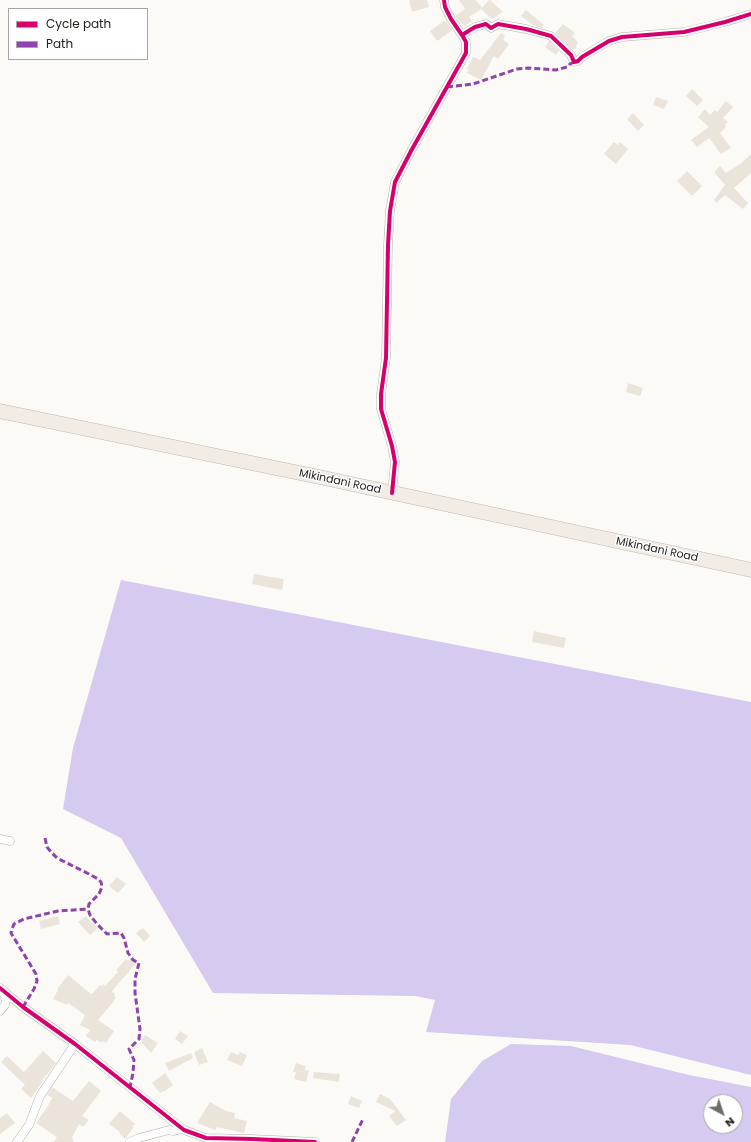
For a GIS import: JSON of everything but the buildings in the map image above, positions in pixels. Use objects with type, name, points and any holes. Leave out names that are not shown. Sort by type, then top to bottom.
[{"type":"highway","name":"Mikindani Road","points":[[0,411],[751,570]]},
{"type":"street","points":[[392,493],[395,462],[381,409],[381,394],[386,358],[390,210],[395,182],[466,53],[466,42],[445,7],[444,0]]},
{"type":"street","points":[[462,34],[475,27],[486,24],[491,28],[498,24],[526,28],[550,36],[571,55],[574,62],[578,61],[609,41],[622,38],[684,32],[751,14]]},
{"type":"street","points":[[0,839],[10,842]]},
{"type":"street","points":[[0,1011],[5,1005],[6,1001],[2,989]]},
{"type":"street","points":[[2,989],[23,1008],[75,1044],[104,1069],[158,1109],[182,1129],[202,1140],[299,1140],[315,1142]]},
{"type":"street","points":[[17,1142],[29,1125],[40,1096],[75,1044]]},
{"type":"street","points":[[130,1142],[169,1130],[173,1131],[182,1129]]},
{"type":"shaded area","points":[[121,580],[751,702],[751,1075],[630,1045],[426,1032],[435,1000],[415,996],[213,993],[121,838],[63,809],[73,748]]},
{"type":"shaded area","points":[[511,1044],[571,1046],[689,1075],[751,1087],[751,1142],[445,1142],[451,1099],[482,1061]]},
{"type":"marked path","points":[[447,87],[473,84],[517,69],[529,68],[556,70],[567,67],[574,62]]},
{"type":"marked path","points":[[45,838],[47,847],[57,858],[89,874],[101,882],[102,887],[99,894],[89,904],[88,909],[90,915],[107,934],[121,933],[128,953],[133,960],[139,963],[135,979],[135,993],[140,1029],[139,1039],[129,1049],[134,1060],[130,1087]]},
{"type":"marked path","points":[[23,1007],[37,981],[36,974],[11,933],[14,924],[24,919],[58,911],[88,909]]},
{"type":"marked path","points":[[352,1142],[363,1119]]},
{"type":"cycle path","points":[[392,493],[395,462],[381,409],[381,394],[386,358],[390,211],[395,182],[466,53],[466,42],[451,19],[445,7],[444,0]]},
{"type":"cycle path","points":[[462,35],[475,27],[486,24],[491,28],[498,24],[526,29],[551,36],[571,55],[574,62],[578,61],[609,41],[622,37],[684,32],[751,14]]},
{"type":"cycle path","points":[[0,988],[23,1007],[75,1044],[184,1130],[206,1138],[315,1142]]}]
